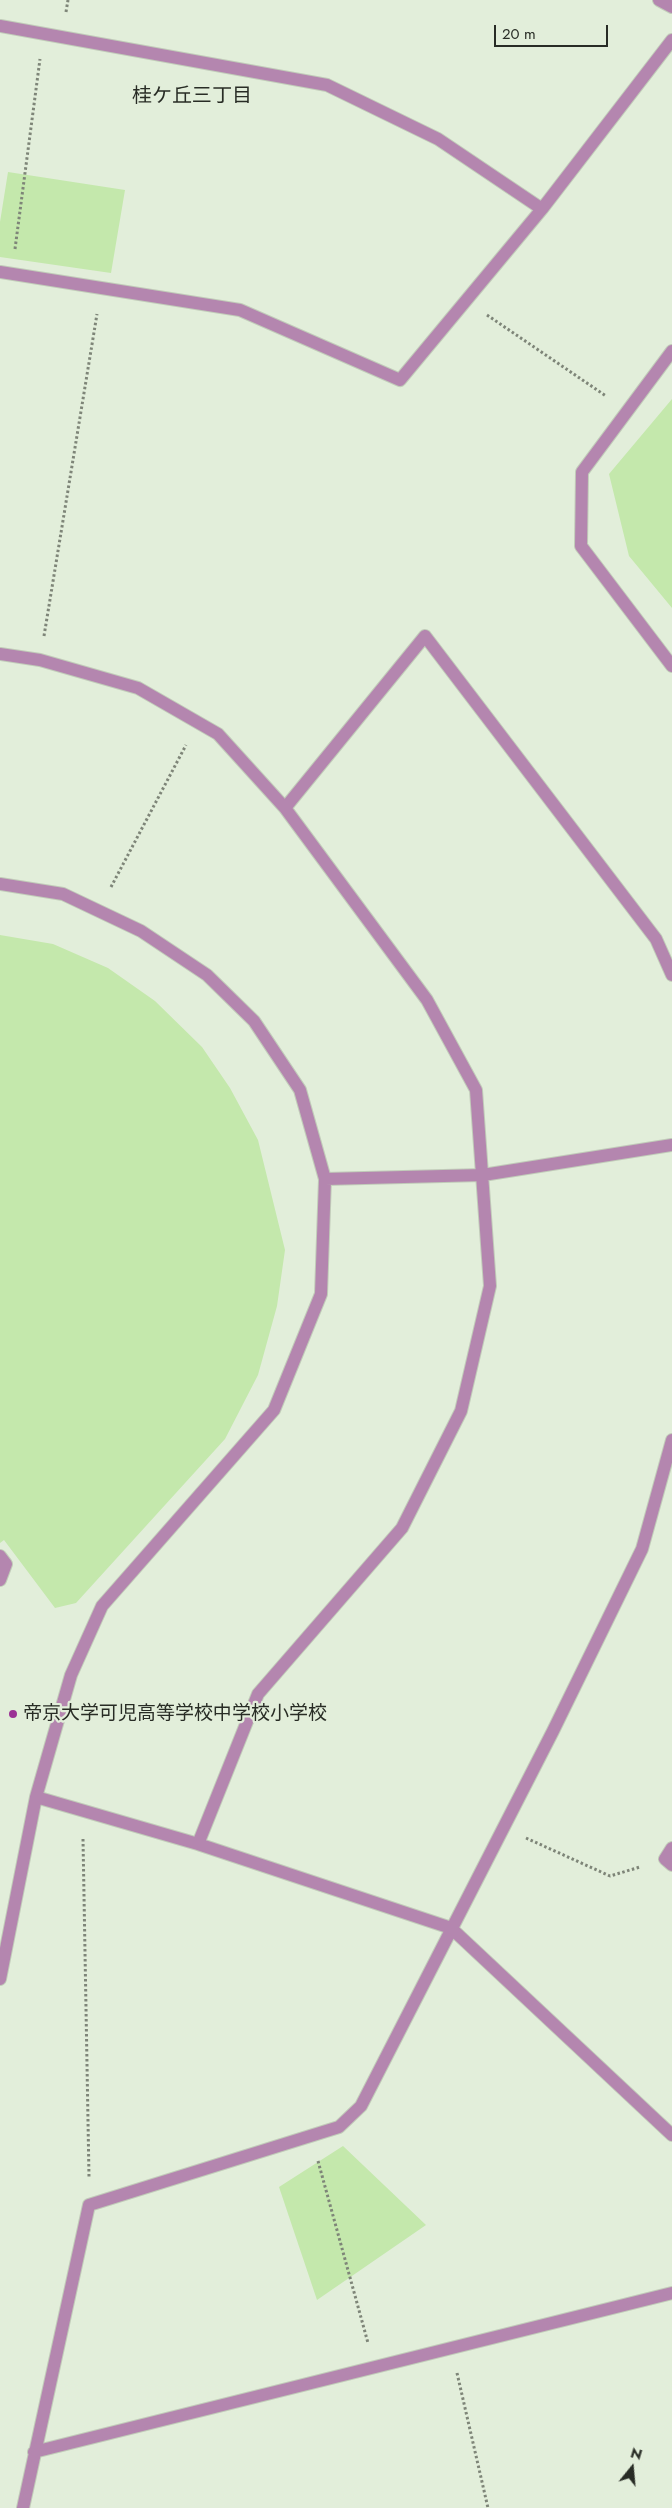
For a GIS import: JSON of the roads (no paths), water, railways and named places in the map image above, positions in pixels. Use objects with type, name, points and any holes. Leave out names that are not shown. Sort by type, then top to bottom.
[{"type":"street","points":[[659,0],[672,8]]},
{"type":"street","points":[[0,26],[327,86],[438,139],[542,209]]},
{"type":"street","points":[[6,273],[240,310],[400,380],[542,209],[672,40]]},
{"type":"street","points":[[672,351],[582,472],[581,546],[672,666]]},
{"type":"street","points":[[285,808],[425,636],[656,939],[672,975]]},
{"type":"street","points":[[0,654],[40,660],[138,688],[218,734],[285,808],[427,1000],[476,1090],[490,1286],[462,1411],[402,1528],[258,1694],[198,1844]]},
{"type":"street","points":[[0,884],[63,894],[140,931],[207,975],[254,1021],[300,1090],[325,1179],[321,1294],[274,1410],[102,1606],[71,1675],[36,1797],[0,1978]]},
{"type":"street","points":[[325,1179],[483,1174],[672,1145]]},
{"type":"street","points":[[23,2508],[90,2205],[339,2127],[361,2106],[503,1828],[642,1549],[672,1440]]},
{"type":"street","points":[[0,1556],[6,1564],[0,1580]]},
{"type":"street","points":[[36,1797],[198,1844],[451,1928],[672,2135]]},
{"type":"street","points":[[669,1862],[672,1848]]},
{"type":"street","points":[[34,2452],[672,2293]]},
{"type":"place","name":"帝京大学可児高等学校中学校小学校","points":[[13,1714]]},
{"type":"district","name":"桂ケ丘三丁目","points":[[192,97]]}]
